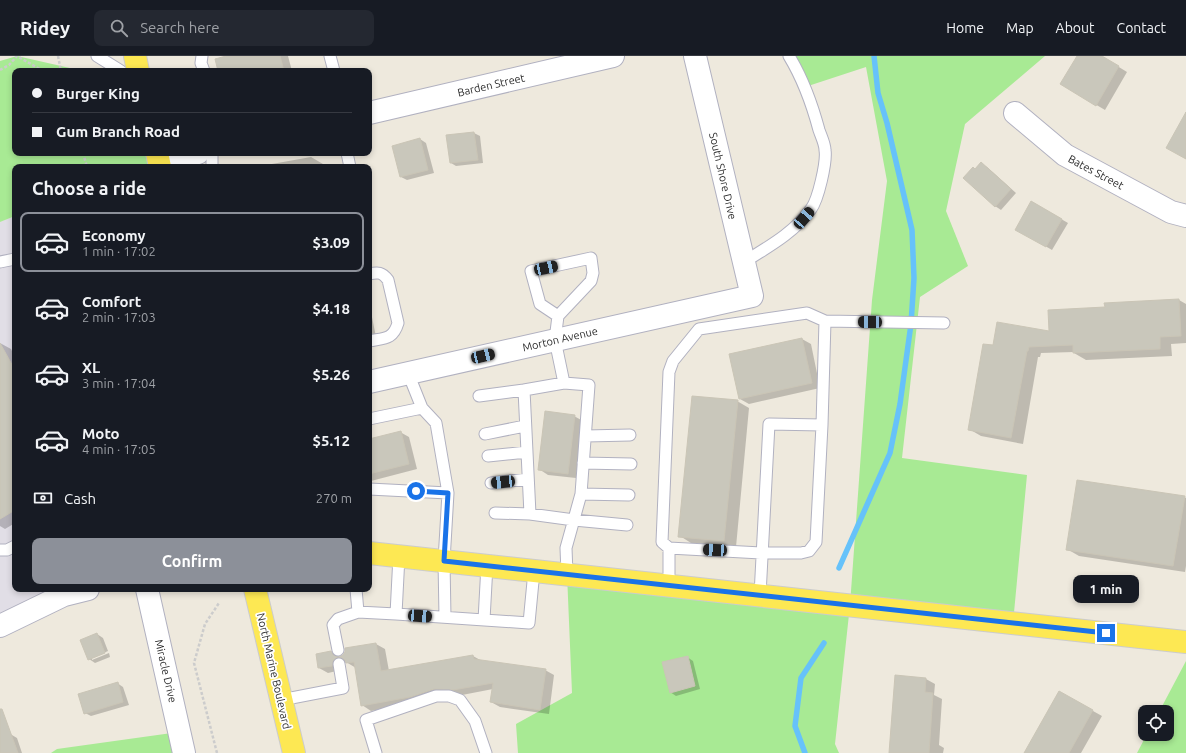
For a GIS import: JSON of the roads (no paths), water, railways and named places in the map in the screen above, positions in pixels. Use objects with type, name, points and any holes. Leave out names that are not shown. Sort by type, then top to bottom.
[{"type":"main road","points":[[135,56],[137,68]]},
{"type":"main road","points":[[372,553],[1186,642]]},
{"type":"main road","name":"North Marine Boulevard","points":[[256,592],[294,753]]},
{"type":"street","name":"Barden Street","points":[[372,112],[613,56]]},
{"type":"street","name":"South Shore Drive","points":[[695,56],[752,296]]},
{"type":"street","name":"Bates Street","points":[[1015,113],[1064,155],[1171,212],[1186,216]]},
{"type":"street","points":[[159,161],[183,156]]},
{"type":"street","name":"Morton Avenue","points":[[372,381],[752,296]]},
{"type":"street","points":[[0,626],[64,595],[76,592]]},
{"type":"street","name":"Miracle Drive","points":[[148,592],[184,753]]},
{"type":"lane","points":[[97,56],[116,68]]},
{"type":"lane","points":[[202,56],[203,68]]},
{"type":"lane","points":[[330,56],[333,68]]},
{"type":"lane","points":[[744,262],[796,227],[812,208],[822,180],[826,151],[811,99],[796,66],[789,56]]},
{"type":"lane","points":[[558,316],[540,304],[531,271],[592,258],[594,273],[591,281],[558,316],[555,340],[564,383]]},
{"type":"lane","points":[[0,262],[12,260]]},
{"type":"lane","points":[[372,273],[377,272],[384,275],[388,280],[398,324],[392,335],[372,340]]},
{"type":"lane","points":[[825,321],[822,425],[816,542],[809,551],[801,553],[761,553],[668,548],[662,542],[669,372],[673,361],[699,329],[807,313],[825,321],[944,324]]},
{"type":"lane","points":[[408,373],[422,408],[436,423],[448,493],[444,561],[445,617]]},
{"type":"lane","points":[[479,396],[564,383],[590,385],[581,494],[566,548],[567,574]]},
{"type":"lane","points":[[524,390],[530,514]]},
{"type":"lane","points":[[372,418],[422,408]]},
{"type":"lane","points":[[760,595],[761,553],[769,424],[822,425]]},
{"type":"lane","points":[[485,434],[525,426]]},
{"type":"lane","points":[[586,436],[630,435]]},
{"type":"lane","points":[[488,456],[527,452]]},
{"type":"lane","points":[[583,463],[631,464]]},
{"type":"lane","points":[[491,483],[528,479]]},
{"type":"lane","points":[[372,489],[448,493]]},
{"type":"lane","points":[[581,494],[629,495]]},
{"type":"lane","points":[[495,513],[530,514],[627,525]]},
{"type":"lane","points":[[0,550],[7,550],[12,548]]},
{"type":"lane","points":[[668,548],[668,585]]},
{"type":"lane","points":[[396,614],[399,556]]},
{"type":"lane","points":[[484,620],[487,566]]},
{"type":"lane","points":[[338,650],[333,625],[338,618],[358,612],[528,623],[534,571]]},
{"type":"lane","points":[[356,592],[358,612]]},
{"type":"lane","points":[[281,700],[343,688],[340,664]]},
{"type":"lane","points":[[376,753],[366,720],[436,696],[449,696],[460,700],[475,721],[486,753]]},
{"type":"waterway","points":[[839,568],[890,453],[900,404],[911,324],[914,278],[912,230],[887,123],[878,93],[874,56]]},
{"type":"waterway","points":[[805,753],[795,726],[801,678],[824,643]]}]
